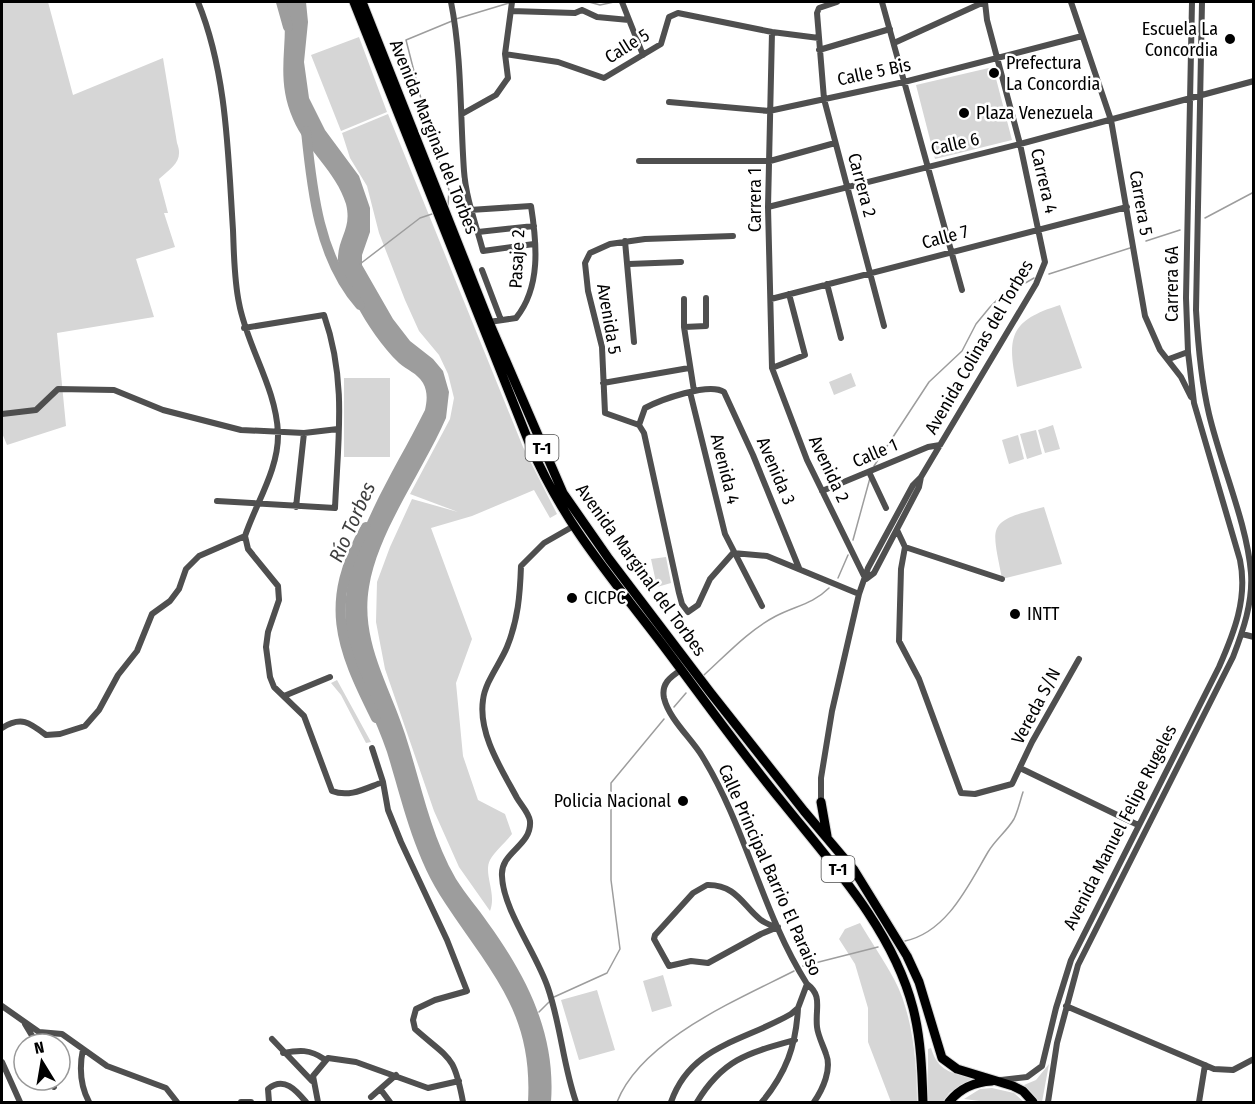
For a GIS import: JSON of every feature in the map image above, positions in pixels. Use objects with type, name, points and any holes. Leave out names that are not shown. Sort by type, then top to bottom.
[{"type":"highway","name":"Avenida Marginal del Torbes","points":[[354,2],[530,445],[554,497],[572,527],[854,870],[907,956],[919,982],[942,1058],[957,1069],[998,1081]]},
{"type":"highway","name":"Avenida Marginal del Torbes","points":[[362,2],[489,322],[563,493],[783,804],[833,861],[884,942],[904,982],[914,1009],[922,1055],[922,1102]]},
{"type":"highway","points":[[804,811],[811,811],[821,802]]},
{"type":"highway","points":[[821,802],[827,836]]},
{"type":"highway","points":[[949,1102],[974,1083],[998,1081]]},
{"type":"highway","name":"T-1","points":[[998,1081],[1023,1091],[1033,1102]]},
{"type":"street","points":[[198,2],[218,73],[227,145],[238,300],[244,328],[269,389],[278,432],[276,454],[245,536],[248,549],[278,586],[279,600],[266,647],[270,677],[274,687],[304,716],[332,790],[342,795],[383,782]]},
{"type":"street","points":[[451,2],[462,114],[464,172],[470,210],[483,251],[534,244]]},
{"type":"street","points":[[462,114],[484,103],[503,87],[508,78],[504,54],[512,2]]},
{"type":"street","points":[[582,10],[583,2]]},
{"type":"street","points":[[622,2],[643,55]]},
{"type":"street","name":"Carrera 2","points":[[837,2],[819,8],[819,50],[824,99],[884,326]]},
{"type":"street","points":[[882,2],[962,290]]},
{"type":"street","points":[[894,43],[985,2]]},
{"type":"street","name":"Carrera 4","points":[[985,2],[1040,228]]},
{"type":"street","name":"Carrera 5","points":[[1071,2],[1111,120],[1145,316],[1160,350],[1169,359],[1194,403]]},
{"type":"street","name":"Carrera 6A","points":[[1192,2],[1186,298],[1188,352],[1194,403],[1240,560]]},
{"type":"street","name":"Carrera 6A","points":[[1202,2],[1196,310],[1199,354],[1209,413],[1251,556]]},
{"type":"street","points":[[511,11],[575,13],[582,10],[597,17],[629,20]]},
{"type":"street","name":"Calle 5","points":[[504,54],[558,62],[604,78],[664,41],[669,17],[673,13],[772,32],[819,38]]},
{"type":"street","points":[[819,50],[890,28]]},
{"type":"street","name":"Carrera 1","points":[[772,32],[768,207],[772,368]]},
{"type":"street","name":"Calle 5 Bis","points":[[669,102],[769,111],[904,82],[1082,36]]},
{"type":"street","name":"Calle 6","points":[[768,207],[1190,100],[1254,81]]},
{"type":"street","points":[[639,161],[770,161],[835,143]]},
{"type":"street","name":"Pasaje 2","points":[[470,210],[531,206],[534,226],[534,287],[527,304],[516,318],[489,322]]},
{"type":"street","name":"Calle 7","points":[[771,299],[1127,207]]},
{"type":"street","points":[[478,232],[534,226]]},
{"type":"street","name":"Avenida Colinas del Torbes","points":[[821,802],[821,778],[832,711],[859,594],[873,558],[913,485],[921,477],[1044,269],[1040,228]]},
{"type":"street","name":"Avenida 5","points":[[639,424],[604,413],[602,347],[588,291],[585,263],[590,253],[625,241],[733,237]]},
{"type":"street","points":[[625,241],[634,342]]},
{"type":"street","points":[[628,264],[681,262]]},
{"type":"street","points":[[482,270],[501,320]]},
{"type":"street","points":[[827,284],[842,338]]},
{"type":"street","points":[[772,368],[806,355],[789,294]]},
{"type":"street","points":[[684,327],[706,326],[706,298]]},
{"type":"street","name":"Avenida 4","points":[[684,299],[684,327],[692,392],[725,534],[762,606]]},
{"type":"street","points":[[217,501],[335,508],[339,370],[335,347],[324,315],[244,328]]},
{"type":"street","points":[[1169,359],[1188,352]]},
{"type":"street","points":[[603,383],[689,368]]},
{"type":"street","name":"Avenida 2","points":[[772,368],[788,415],[822,491],[866,579]]},
{"type":"street","points":[[2,414],[36,410],[57,389],[114,390],[138,401],[203,422],[241,430],[304,434],[338,429]]},
{"type":"street","name":"Avenida 3","points":[[692,392],[720,389],[728,396],[799,568]]},
{"type":"street","points":[[692,392],[645,408],[639,424],[648,445],[679,593],[682,604],[688,612],[698,605],[710,579],[733,553],[760,554],[859,594]]},
{"type":"street","points":[[296,507],[304,434]]},
{"type":"street","name":"Calle 1","points":[[822,491],[927,447],[940,445]]},
{"type":"street","points":[[869,472],[886,507]]},
{"type":"street","name":"Avenida Colinas del Torbes","points":[[866,579],[874,573],[919,487],[921,477]]},
{"type":"street","points":[[572,527],[544,543],[521,567],[515,623],[483,700],[486,731],[492,749],[530,820],[527,838],[504,862],[502,876],[511,912],[523,930],[548,986],[560,1027],[566,1074],[576,1102]]},
{"type":"street","points":[[897,530],[905,547],[1002,579]]},
{"type":"street","points":[[2,728],[21,720],[30,722],[46,735],[60,734],[85,726],[99,710],[118,675],[136,651],[152,614],[170,601],[180,589],[186,568],[199,556],[245,536]]},
{"type":"street","name":"Vereda S/N","points":[[905,547],[901,569],[899,641],[919,679],[961,793],[968,795],[1005,788],[1012,784],[1079,659]]},
{"type":"street","points":[[1240,560],[1251,556]]},
{"type":"street","name":"Avenida Manuel Felipe Rugeles","points":[[1048,1102],[1066,1006],[1078,965],[1092,932],[1182,760],[1242,634],[1252,579],[1251,556]]},
{"type":"street","name":"Avenida Manuel Felipe Rugeles","points":[[998,1081],[1027,1077],[1042,1066],[1056,1008],[1071,960],[1232,638],[1241,600],[1243,578],[1240,560]]},
{"type":"street","points":[[1242,634],[1254,637]]},
{"type":"street","name":"Calle Principal Barrio El Paraiso","points":[[685,667],[669,678],[663,688],[666,705],[714,777],[747,848],[778,927],[807,984],[798,1008],[795,1040],[781,1077],[762,1102]]},
{"type":"street","points":[[284,696],[330,677]]},
{"type":"street","points":[[372,748],[383,782],[388,810],[400,842],[447,940],[467,992],[435,1000],[416,1009],[413,1020],[415,1029],[447,1055],[454,1064],[463,1102]]},
{"type":"street","points":[[1020,768],[1138,825]]},
{"type":"street","points":[[706,885],[728,888],[768,926],[778,927],[708,963],[691,961],[669,966],[654,939],[669,916],[693,893],[706,885]]},
{"type":"street","points":[[807,984],[816,991],[819,998],[817,1026],[828,1056],[826,1077],[814,1102]]},
{"type":"street","points":[[2,1006],[39,1032],[62,1034],[107,1066],[166,1088],[177,1102]]},
{"type":"street","points":[[1066,1006],[1205,1065],[1233,1070],[1254,1059]]},
{"type":"street","points":[[671,1102],[689,1067],[701,1058],[769,1027],[798,1008]]},
{"type":"street","points":[[22,1019],[30,1032]]},
{"type":"street","points":[[272,1039],[312,1081],[318,1102]]},
{"type":"street","points":[[697,1102],[722,1068],[765,1048],[795,1040]]},
{"type":"street","points":[[83,1049],[80,1063],[82,1087],[89,1102]]},
{"type":"street","points":[[283,1053],[303,1050],[324,1059],[356,1062],[428,1088],[459,1081]]},
{"type":"street","points":[[312,1081],[324,1059]]},
{"type":"street","points":[[2,1062],[20,1102]]},
{"type":"street","points":[[1199,1102],[1205,1065]]},
{"type":"street","points":[[371,1097],[396,1076]]},
{"type":"street","points":[[269,1102],[268,1089],[280,1084],[287,1084],[306,1102]]},
{"type":"street","points":[[381,1090],[390,1102]]},
{"type":"street","points":[[241,1102],[251,1102]]},
{"type":"shaded area","points":[[2,2],[48,2],[73,95],[163,58],[179,149],[176,163],[159,179],[168,213],[164,213],[175,247],[136,259],[154,317],[57,333],[66,426],[7,445],[2,433]]},
{"type":"shaded area","points":[[283,2],[306,2],[308,22],[304,62],[309,98],[325,130],[359,176],[370,208],[370,232],[362,255],[362,265],[393,319],[410,341],[433,359],[443,371],[449,392],[446,418],[391,523],[374,566],[367,607],[369,626],[372,644],[405,734],[439,844],[456,879],[515,964],[536,1007],[549,1053],[551,1102],[528,1102],[528,1070],[524,1043],[516,1018],[493,973],[445,903],[425,867],[410,830],[387,752],[350,654],[345,621],[347,589],[354,558],[365,527],[425,410],[427,400],[425,386],[421,380],[399,363],[375,335],[341,275],[338,257],[346,226],[346,204],[335,181],[305,141],[287,103],[283,74],[285,17]]},
{"type":"shaded area","points":[[359,37],[387,112],[341,131],[311,55]]},
{"type":"shaded area","name":"Plaza Venezuela","points":[[993,67],[1012,140],[935,159],[916,85]]},
{"type":"shaded area","points":[[388,114],[523,447],[557,514],[550,518],[534,490],[472,516],[431,528],[472,639],[456,683],[463,756],[478,800],[505,814],[512,834],[488,865],[492,897],[490,911],[459,867],[434,811],[385,669],[376,622],[377,582],[412,499],[458,512],[410,494],[450,419],[454,398],[448,374],[439,355],[419,331],[405,300],[379,233],[367,186],[350,158],[342,133]]},
{"type":"shaded area","points":[[1060,305],[1082,368],[1017,387],[1012,356],[1015,334],[1030,318]]},
{"type":"shaded area","points":[[851,373],[856,386],[834,395],[829,382]]},
{"type":"shaded area","points":[[344,378],[390,378],[390,457],[344,457]]},
{"type":"shaded area","points":[[1053,425],[1060,449],[1045,453],[1038,430]]},
{"type":"shaded area","points":[[1036,430],[1042,454],[1027,459],[1020,434]]},
{"type":"shaded area","points":[[1018,435],[1024,459],[1009,464],[1002,440]]},
{"type":"shaded area","points":[[1044,507],[1062,564],[1002,579],[996,547],[997,528],[1011,517]]},
{"type":"shaded area","points":[[666,557],[671,583],[657,587],[651,559]]},
{"type":"shaded area","points":[[337,680],[371,742],[366,743],[341,695],[331,683]]},
{"type":"shaded area","points":[[860,923],[894,979],[906,1008],[915,1056],[917,1102],[891,1102],[868,1042],[868,1008],[855,964],[839,939],[845,929]]},
{"type":"shaded area","points":[[663,975],[672,1006],[652,1012],[643,981]]},
{"type":"shaded area","points":[[597,990],[615,1050],[579,1060],[561,1000]]},
{"type":"shaded area","points":[[931,1048],[937,1062],[946,1070],[973,1078],[949,1093],[943,1102],[928,1102],[928,1049]]},
{"type":"shaded area","points":[[1049,1064],[1042,1102],[1038,1102],[1024,1085],[1036,1080]]},
{"type":"shaded area","points":[[992,1088],[1014,1093],[1024,1102],[987,1102],[964,1099],[980,1089]]},
{"type":"waterway","name":"Río Torbes","points":[[281,2],[288,27]]},
{"type":"waterway","points":[[589,2],[600,5],[614,2]]},
{"type":"waterway","points":[[456,19],[509,3]]},
{"type":"waterway","points":[[448,205],[449,190],[431,138],[406,40],[452,21]]},
{"type":"waterway","name":"Río Torbes","points":[[306,131],[315,200],[326,245],[346,286],[360,305]]},
{"type":"waterway","points":[[1205,218],[1254,192]]},
{"type":"waterway","points":[[360,264],[420,218],[432,214]]},
{"type":"waterway","points":[[1146,241],[1180,230]]},
{"type":"waterway","points":[[1049,274],[1130,248]]},
{"type":"waterway","points":[[874,466],[929,382],[962,351],[976,324],[990,307],[999,298],[1034,278]]},
{"type":"waterway","points":[[853,540],[870,478]]},
{"type":"waterway","name":"Río Torbes","points":[[366,527],[344,579],[341,624],[353,668],[376,718]]},
{"type":"waterway","points":[[838,578],[848,555]]},
{"type":"waterway","points":[[704,675],[756,628],[776,616],[817,598],[829,588]]},
{"type":"waterway","points":[[674,707],[686,693]]},
{"type":"waterway","points":[[554,997],[607,973],[620,949],[611,880],[611,783],[664,719]]},
{"type":"waterway","points":[[905,941],[933,928],[955,906],[991,848],[1014,819],[1023,792]]},
{"type":"waterway","points":[[803,966],[878,947]]},
{"type":"waterway","points":[[617,1102],[629,1080],[647,1059],[669,1041],[719,1009],[794,971]]},
{"type":"waterway","points":[[539,1012],[549,1002]]},
{"type":"place","name":"Escuela La Concordia","points":[[1230,39]]},
{"type":"place","name":"Prefectura La Concordia","points":[[994,73]]},
{"type":"place","name":"Plaza Venezuela","points":[[964,113]]},
{"type":"place","name":"CICPC","points":[[572,598]]},
{"type":"place","name":"INTT","points":[[1015,614]]},
{"type":"place","name":"Policia Nacional","points":[[683,801]]}]
